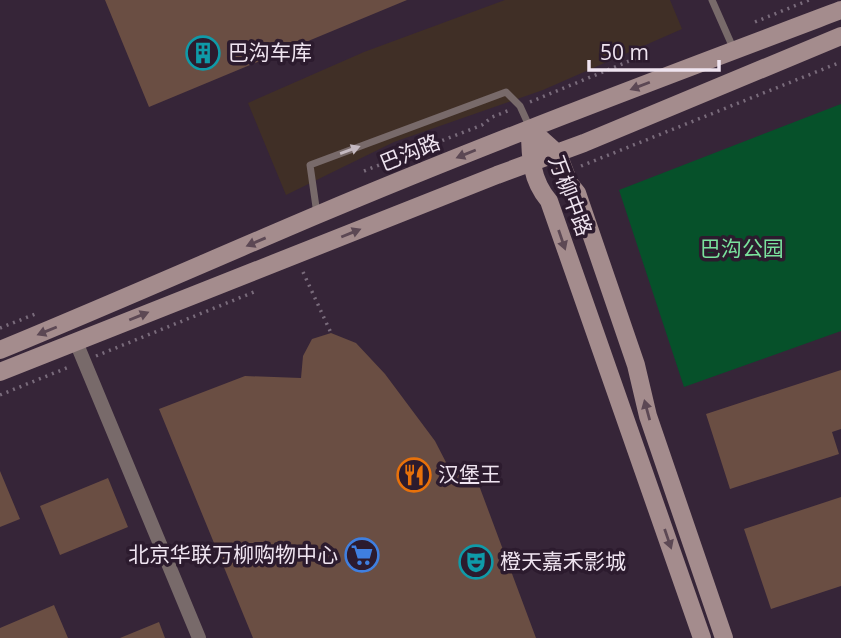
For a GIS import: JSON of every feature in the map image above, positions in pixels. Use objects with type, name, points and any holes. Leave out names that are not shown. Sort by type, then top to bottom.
[{"type":"main road","name":"巴沟路","points":[[0,350],[317,215],[530,129],[841,10]]},
{"type":"main road","points":[[0,372],[558,154],[841,36]]},
{"type":"main road","name":"万柳中路","points":[[530,129],[558,154],[569,183],[577,193],[636,365],[648,416],[724,638]]},
{"type":"main road","name":"万柳中路","points":[[530,129],[530,164],[541,192],[549,201],[702,638]]},
{"type":"street","points":[[76,342],[200,638]]},
{"type":"lane","points":[[712,0],[734,50]]},
{"type":"lane","points":[[317,215],[310,165],[506,92],[520,106],[530,129]]},
{"type":"path","points":[[364,171],[482,125],[492,117],[639,57]]},
{"type":"path","points":[[564,171],[841,62]]},
{"type":"path","points":[[315,267],[303,272],[331,333]]},
{"type":"path","points":[[0,395],[254,292]]},
{"type":"shaded area","points":[[505,0],[670,0],[682,29],[543,90],[394,142],[286,195],[248,103],[364,52]]},
{"type":"green space","name":"巴沟公园","points":[[841,104],[841,331],[684,387],[619,190]]},
{"type":"building","name":"巴沟车库","points":[[105,0],[407,0],[149,107]]},
{"type":"building","name":"北京华联万柳购物中心","points":[[331,333],[356,343],[385,374],[435,441],[451,472],[471,464],[536,638],[253,638],[159,409],[245,376],[301,378],[303,356],[312,339]]},
{"type":"building","points":[[841,370],[841,429],[832,432],[839,454],[730,489],[706,414]]},
{"type":"building","points":[[0,471],[20,519],[0,527]]},
{"type":"building","points":[[108,478],[128,527],[60,555],[40,506]]},
{"type":"building","points":[[841,497],[841,586],[771,609],[744,529]]},
{"type":"building","points":[[54,605],[68,638],[0,638],[0,628]]},
{"type":"building","points":[[159,622],[165,638],[120,638]]},
{"type":"place","name":"巴沟车库","points":[[203,53]]},
{"type":"place","name":"汉堡王","points":[[414,475]]},
{"type":"place","name":"北京华联万柳购物中心","points":[[362,555]]},
{"type":"place","name":"橙天嘉禾影城","points":[[476,562]]}]
